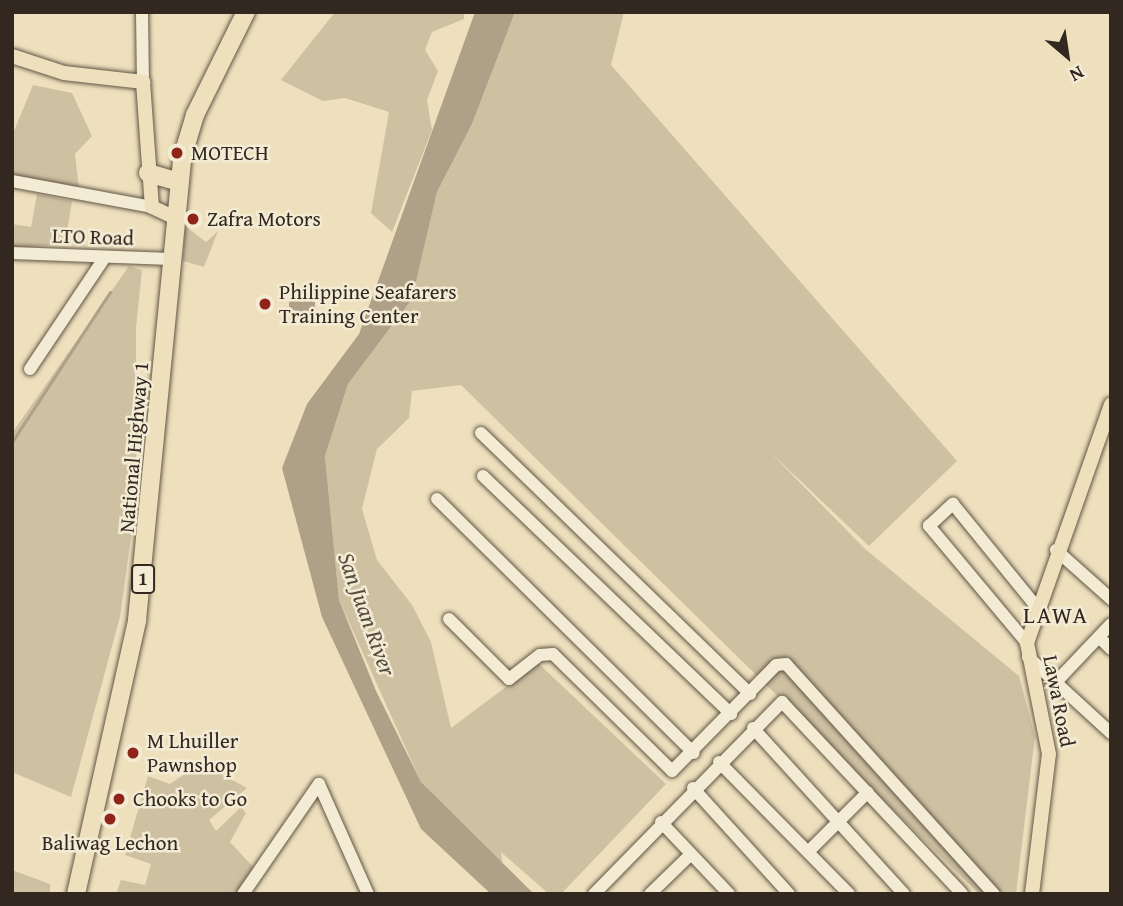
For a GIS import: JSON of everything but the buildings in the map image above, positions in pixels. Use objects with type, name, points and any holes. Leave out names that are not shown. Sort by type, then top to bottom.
[{"type":"highway","name":"National Highway 1","points":[[76,894],[137,620],[180,182],[195,115],[246,12]]},
{"type":"highway","points":[[148,173],[180,182]]},
{"type":"main road","points":[[12,56],[64,73],[143,82],[152,207],[176,218]]},
{"type":"main road","name":"Lawa Road","points":[[1032,894],[1049,754],[1028,650],[1036,606],[1111,404]]},
{"type":"street","points":[[142,12],[143,82]]},
{"type":"street","points":[[12,181],[152,207]]},
{"type":"street","name":"LTO Road","points":[[12,253],[172,259]]},
{"type":"street","points":[[30,369],[105,257]]},
{"type":"street","points":[[481,433],[750,694]]},
{"type":"street","points":[[483,476],[731,714]]},
{"type":"street","points":[[437,499],[694,753]]},
{"type":"street","points":[[1036,606],[953,504],[929,526],[1056,682],[1111,733]]},
{"type":"street","points":[[1056,550],[1111,599]]},
{"type":"street","points":[[449,619],[509,679],[540,654],[553,654],[664,769],[672,771],[694,753],[776,665],[786,664],[994,894]]},
{"type":"street","points":[[1056,682],[1111,624]]},
{"type":"street","points":[[1099,637],[1111,649]]},
{"type":"street","points":[[594,894],[752,728],[785,702],[962,894]]},
{"type":"street","points":[[752,728],[904,894]]},
{"type":"street","points":[[719,762],[809,851],[842,891]]},
{"type":"street","points":[[243,894],[319,784],[368,894]]},
{"type":"street","points":[[693,788],[789,894]]},
{"type":"street","points":[[809,851],[868,792]]},
{"type":"street","points":[[661,822],[691,853],[720,891]]},
{"type":"street","points":[[650,894],[691,853]]},
{"type":"shaded area","points":[[335,12],[464,12],[464,19],[432,32],[425,50],[438,71],[427,100],[432,130],[392,232],[371,213],[389,112],[345,98],[323,101],[281,80]]},
{"type":"shaded area","points":[[475,12],[515,12],[472,124],[437,192],[412,299],[348,384],[325,456],[339,600],[376,691],[421,782],[534,894],[491,894],[421,829],[322,617],[282,468],[307,404],[359,334]]},
{"type":"shaded area","points":[[515,12],[624,12],[611,65],[957,461],[869,546],[769,451],[864,548],[1019,676],[1035,736],[1016,894],[979,894],[461,385],[412,391],[409,418],[377,449],[362,509],[377,560],[412,605],[431,642],[451,728],[538,663],[666,784],[561,894],[549,894],[501,852],[503,868],[421,782],[339,600],[325,456],[348,384],[412,299],[437,192],[472,124]]},
{"type":"shaded area","points":[[33,85],[72,93],[92,136],[75,154],[79,189],[12,187],[12,136]]},
{"type":"shaded area","points":[[37,194],[72,201],[65,244],[12,248],[12,224],[31,227]]},
{"type":"shaded area","points":[[185,226],[206,242],[218,231],[204,267],[183,261]]},
{"type":"shaded area","points":[[129,266],[142,270],[136,327],[136,501],[120,617],[71,797],[12,772],[12,433]]},
{"type":"shaded area","points":[[302,291],[311,295],[315,304],[311,313],[302,317],[293,313],[289,304],[293,295]]},
{"type":"shaded area","points":[[201,763],[247,788],[209,820],[216,831],[241,807],[246,813],[230,842],[256,870],[239,894],[116,894],[121,880],[145,885],[151,864],[125,855],[148,776],[170,784]]},
{"type":"shaded area","points":[[12,870],[50,884],[50,894],[12,894]]},
{"type":"waterway","points":[[12,442],[110,292]]},
{"type":"place","name":"MOTECH","points":[[177,153]]},
{"type":"place","name":"Zafra Motors","points":[[193,219]]},
{"type":"place","name":"Philippine Seafarers Training Center","points":[[265,304]]},
{"type":"place","name":"M Lhuiller Pawnshop","points":[[133,753]]},
{"type":"place","name":"Chooks to Go","points":[[119,799]]},
{"type":"place","name":"Baliwag Lechon","points":[[110,819]]},
{"type":"district","name":"LAWA","points":[[1056,615]]},
{"type":"water label","name":"San Juan River","points":[[367,614]]}]
